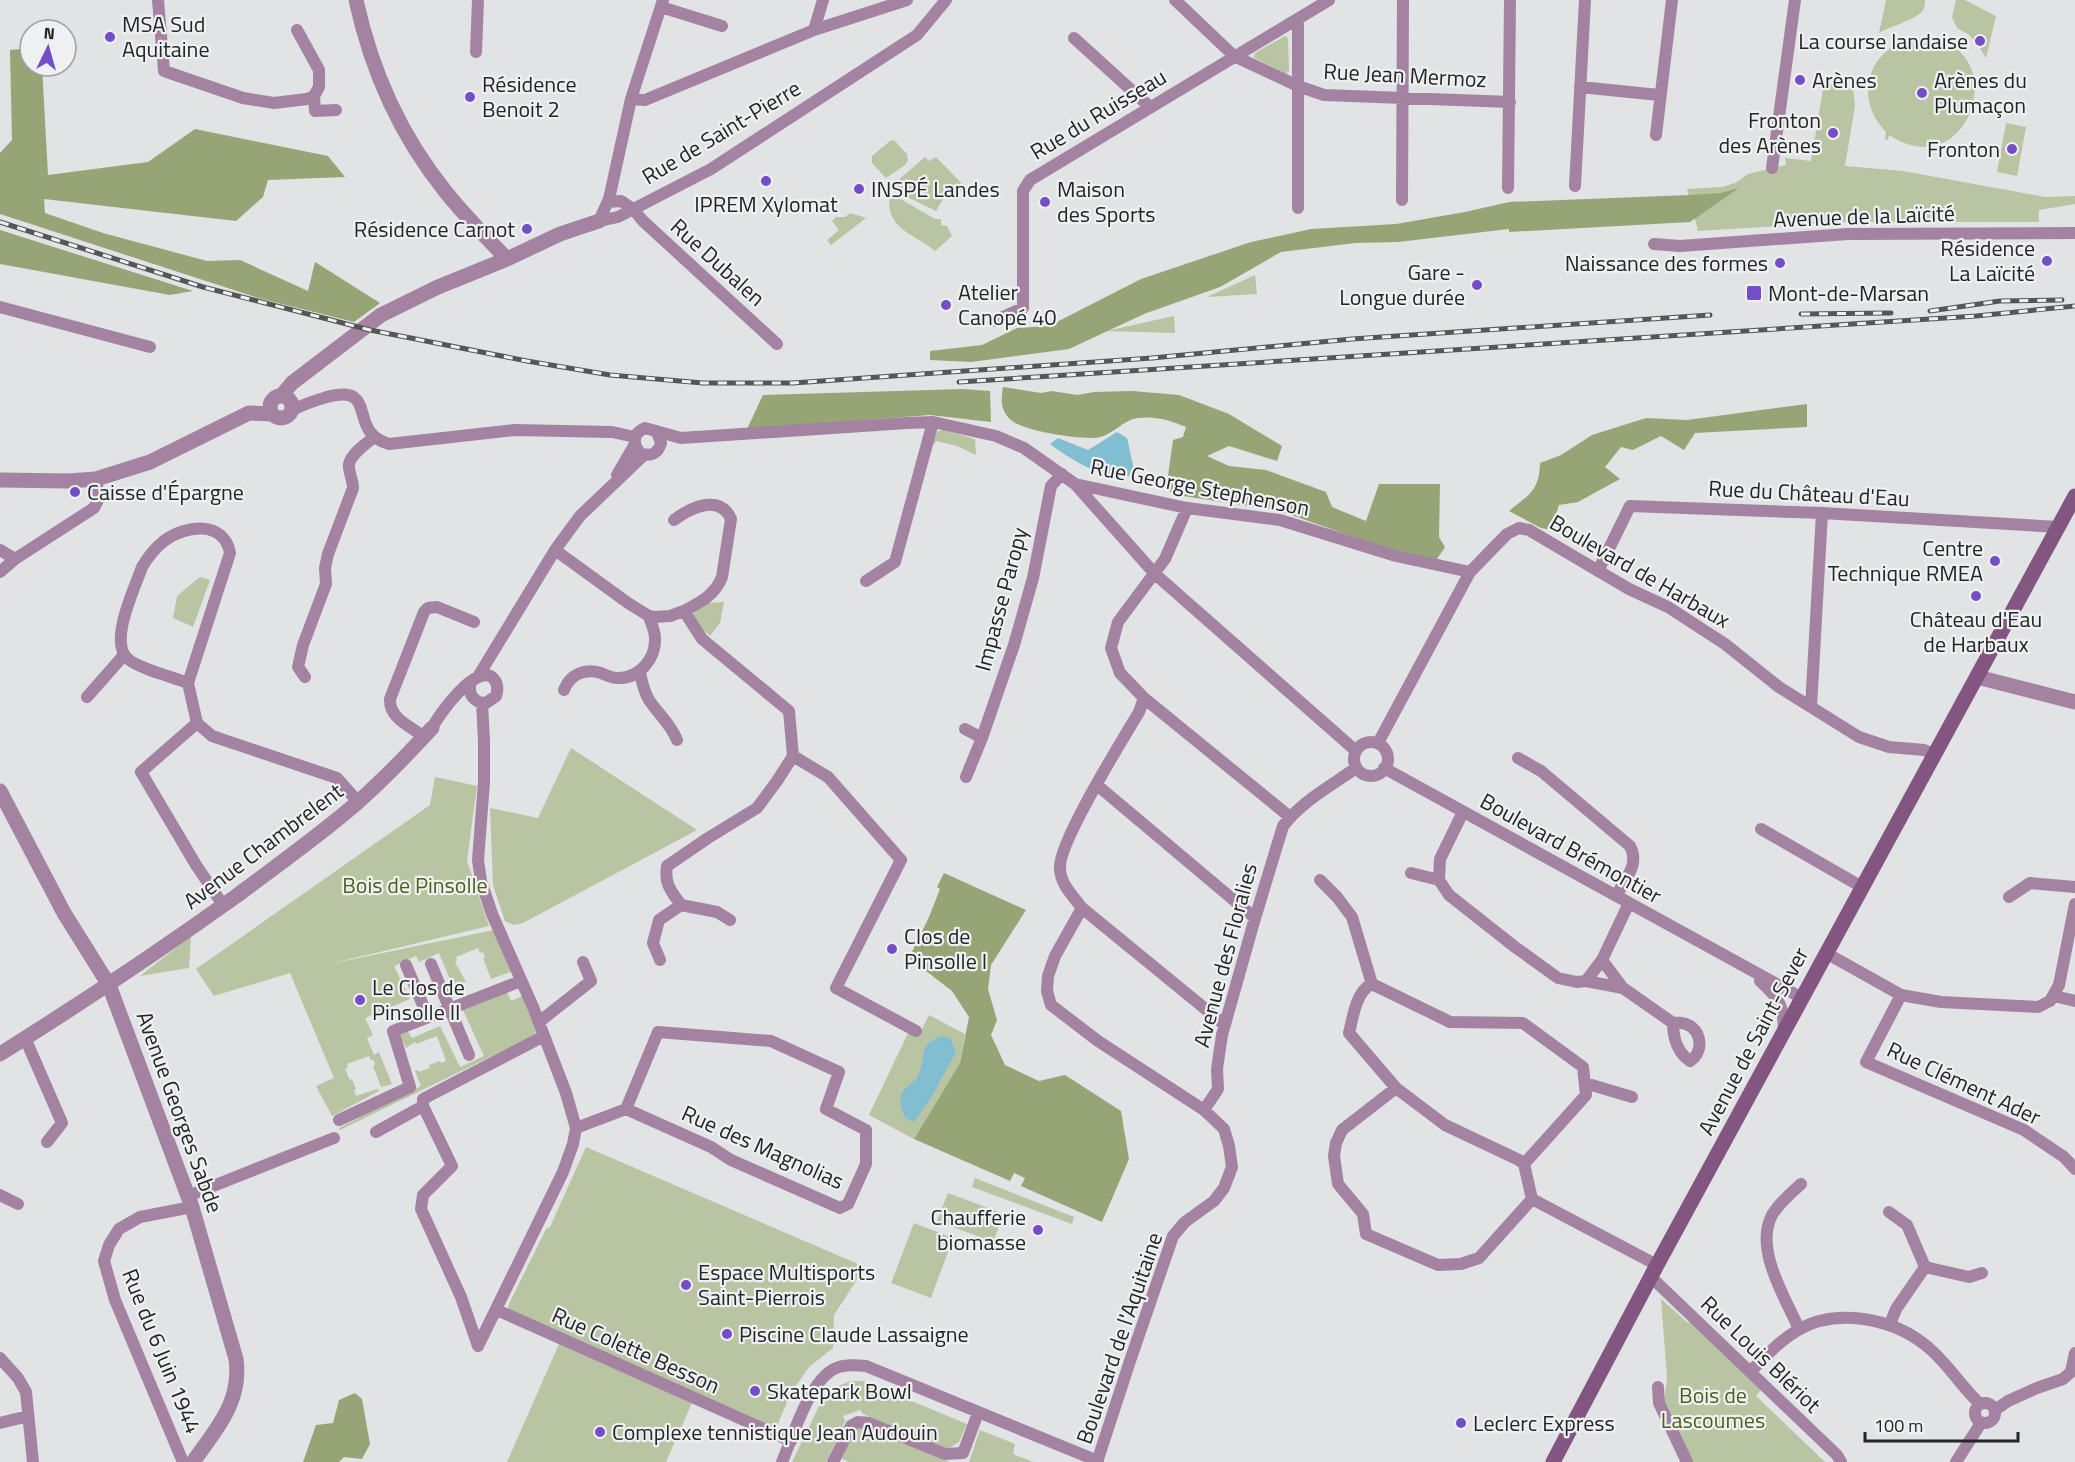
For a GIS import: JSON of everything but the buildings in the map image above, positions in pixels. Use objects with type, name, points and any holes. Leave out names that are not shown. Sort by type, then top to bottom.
[{"type":"main road","name":"Avenue de Saint-Sever","points":[[1552,1462],[2075,496]]},
{"type":"main road","name":"Avenue de Saint-Sever","points":[[1546,1462],[1571,1425]]},
{"type":"street","points":[[158,0],[164,71],[243,98],[274,103],[314,96]]},
{"type":"street","points":[[356,0],[362,28],[376,70],[405,132],[444,190],[501,261]]},
{"type":"street","points":[[476,52],[478,0]]},
{"type":"street","points":[[814,30],[823,0]]},
{"type":"street","points":[[631,99],[645,100],[814,30],[907,0]]},
{"type":"street","name":"Rue de Saint-Pierre","points":[[0,480],[96,479],[150,462],[249,413],[282,403],[381,315],[438,287],[560,234],[618,217],[711,169],[879,62],[917,35],[945,0]]},
{"type":"street","points":[[1175,0],[1234,57],[1298,86]]},
{"type":"street","name":"Rue du Ruisseau","points":[[994,321],[1023,308],[1023,191],[1030,180],[1329,0]]},
{"type":"street","points":[[1402,200],[1403,0]]},
{"type":"street","points":[[1508,188],[1510,0]]},
{"type":"street","points":[[1575,186],[1585,0]]},
{"type":"street","points":[[1656,135],[1672,0]]},
{"type":"street","points":[[1772,168],[1795,0]]},
{"type":"street","points":[[599,221],[608,202],[631,99],[662,3],[722,26]]},
{"type":"street","points":[[1298,20],[1298,208]]},
{"type":"street","points":[[297,30],[319,70],[319,87],[314,96],[315,111],[336,110]]},
{"type":"street","points":[[1074,38],[1150,107]]},
{"type":"street","name":"Rue Jean Mermoz","points":[[1298,86],[1324,95],[1510,102]]},
{"type":"street","points":[[1580,87],[1659,95]]},
{"type":"street","points":[[608,202],[621,201],[633,209]]},
{"type":"street","name":"Rue Dubalen","points":[[633,209],[643,221],[777,344]]},
{"type":"street","name":"Avenue de la Laïcité","points":[[1654,243],[1680,246],[1848,234],[2075,233]]},
{"type":"street","points":[[0,307],[150,347]]},
{"type":"street","points":[[282,403],[341,394],[351,395],[358,400],[368,431],[373,438],[397,445],[514,430],[612,432],[635,441]]},
{"type":"street","points":[[866,582],[895,562],[933,422]]},
{"type":"street","name":"Rue George Stephenson","points":[[657,432],[681,438],[933,422],[996,436],[1024,448],[1075,484],[1187,508],[1280,520],[1396,556],[1470,572]]},
{"type":"street","points":[[645,428],[657,432],[661,439],[660,448],[653,454],[644,454],[637,450],[635,441],[641,430],[645,428]]},
{"type":"street","points":[[305,676],[298,667],[303,645],[326,584],[327,554],[353,488],[348,467],[349,461],[373,438]]},
{"type":"street","name":"Rue George Stephenson","points":[[660,448],[681,438]]},
{"type":"street","name":"Avenue Chambrelent","points":[[608,489],[635,441]]},
{"type":"street","name":"Avenue Chambrelent","points":[[428,733],[437,717],[475,679],[555,550],[579,516],[644,454]]},
{"type":"street","name":"Impasse Paropy","points":[[966,777],[1014,645],[1033,578],[1051,486],[1062,474]]},
{"type":"street","points":[[0,572],[94,508],[99,498],[96,479]]},
{"type":"street","points":[[1075,484],[1155,574],[1356,751]]},
{"type":"street","points":[[555,550],[649,616],[670,616],[705,599],[719,585],[731,519],[724,508],[713,504],[687,511],[674,520]]},
{"type":"street","name":"Rue du Château d'Eau","points":[[1598,571],[1630,506],[1822,513],[2058,527]]},
{"type":"street","points":[[1187,508],[1165,559],[1118,622],[1111,648],[1120,673],[1144,698],[1290,817]]},
{"type":"street","points":[[1811,707],[1822,513]]},
{"type":"street","name":"Boulevard de Harbaux","points":[[1378,743],[1470,572],[1507,534],[1520,528],[1529,530],[1629,589],[1668,607],[1725,644],[1779,687],[1858,737],[1889,747],[1924,750],[1935,755]]},
{"type":"street","points":[[188,683],[136,664],[120,649],[119,634],[148,556],[165,540],[190,529],[211,529],[224,540],[229,548],[229,558],[188,683],[197,723],[212,736],[338,778],[358,802]]},
{"type":"street","points":[[0,550],[15,560]]},
{"type":"street","points":[[428,733],[394,714],[390,707],[390,699],[424,612],[428,608],[437,607],[474,622]]},
{"type":"street","name":"Avenue Chambrelent","points":[[0,1054],[189,931],[358,802],[448,712],[482,699],[498,687],[494,679],[497,657],[520,607]]},
{"type":"street","points":[[681,905],[665,877],[667,866],[757,808],[793,756],[789,711],[702,639],[693,628],[684,610]]},
{"type":"street","points":[[564,690],[568,679],[585,672],[599,672],[621,679],[640,673],[652,655],[655,638],[649,616]]},
{"type":"street","points":[[87,696],[124,655]]},
{"type":"street","points":[[640,673],[649,700],[672,727],[677,740]]},
{"type":"street","points":[[494,679],[487,675],[475,679],[470,687],[482,699],[484,741],[478,860],[481,881],[492,914],[539,1022],[566,1093],[576,1128],[563,1172],[478,1346],[461,1297],[421,1209],[423,1195],[452,1166],[423,1106],[423,1100],[544,1036]]},
{"type":"street","points":[[1977,677],[2075,702]]},
{"type":"street","points":[[1144,698],[1139,712],[1078,820],[1061,858],[1059,868],[1066,887],[1082,908],[1225,1025]]},
{"type":"street","points":[[197,723],[141,772],[196,865],[223,905]]},
{"type":"street","points":[[965,729],[982,738]]},
{"type":"street","points":[[1378,743],[1388,757],[1381,772],[1370,776],[1356,768],[1354,756],[1363,744],[1378,743]]},
{"type":"street","points":[[793,756],[828,777],[901,860],[836,988],[916,1030]]},
{"type":"street","points":[[1518,758],[1541,771],[1630,846],[1635,862],[1616,896]]},
{"type":"street","name":"Avenue des Floralies","points":[[1204,1110],[1218,1089],[1217,1069],[1225,1025],[1283,826],[1290,817],[1356,768]]},
{"type":"street","name":"Boulevard Brémontier","points":[[1384,768],[1802,998]]},
{"type":"street","points":[[1097,785],[1255,918]]},
{"type":"street","name":"Avenue Georges Sabde","points":[[0,790],[64,914],[109,985],[190,1201],[237,1367],[235,1393],[230,1407],[192,1462]]},
{"type":"street","points":[[1463,812],[1440,859],[1439,880],[1449,895],[1547,971],[1568,981],[1586,981],[1623,988]]},
{"type":"street","points":[[1761,829],[1862,887]]},
{"type":"street","points":[[1411,873],[1439,880]]},
{"type":"street","points":[[1320,880],[1352,917],[1372,984],[1450,1022],[1523,1023],[1583,1067],[1586,1095],[1524,1164]]},
{"type":"street","points":[[2009,897],[2030,884],[2075,887]]},
{"type":"street","points":[[1586,981],[1602,960],[1629,903]]},
{"type":"street","points":[[1826,953],[1901,995],[1941,1002],[2032,1008],[2044,1005],[2054,996],[2071,946],[2075,904]]},
{"type":"street","points":[[660,960],[654,943],[659,920],[681,905],[717,912],[730,920]]},
{"type":"street","points":[[1082,908],[1055,956],[1048,976],[1047,991],[1051,1005],[1098,1041],[1204,1110]]},
{"type":"street","points":[[1602,960],[1623,988],[1673,1023]]},
{"type":"street","points":[[539,1022],[591,981],[583,962]]},
{"type":"street","name":"Boulevard Brémontier","points":[[1738,963],[1758,979],[1779,1001],[1783,1011],[1784,1032]]},
{"type":"street","points":[[431,964],[469,1055]]},
{"type":"street","points":[[406,965],[428,1017]]},
{"type":"street","points":[[339,1120],[410,1087],[393,1031],[521,981]]},
{"type":"street","points":[[1372,984],[1367,986],[1357,1003],[1349,1033],[1396,1088],[1445,1125],[1513,1156],[1524,1164],[1532,1199],[1479,1258],[1461,1264],[1438,1265],[1366,1234],[1363,1214],[1338,1184],[1334,1156],[1336,1143],[1342,1130],[1396,1088]]},
{"type":"street","name":"Rue Clément Ader","points":[[1901,995],[1866,1062],[2024,1130],[2064,1157],[2075,1169]]},
{"type":"street","points":[[2054,996],[2075,1001]]},
{"type":"street","name":"Rue des Magnolias","points":[[658,1032],[771,1041],[839,1072],[826,1109],[866,1130],[866,1164],[848,1204],[840,1208],[731,1160],[711,1147],[626,1109],[658,1032]]},
{"type":"street","points":[[25,1038],[62,1123],[47,1142]]},
{"type":"street","points":[[1585,1083],[1632,1097]]},
{"type":"street","points":[[376,1132],[423,1106]]},
{"type":"street","points":[[576,1128],[626,1109]]},
{"type":"street","name":"Boulevard de l'Aquitaine","points":[[1098,1462],[1173,1236],[1185,1222],[1214,1201],[1230,1177],[1231,1152],[1224,1129],[1204,1110]]},
{"type":"street","name":"Rue du 6 Juin 1944","points":[[183,1462],[115,1300],[104,1261],[108,1245],[119,1229],[140,1217],[190,1201],[334,1138]]},
{"type":"street","points":[[1799,1329],[1767,1254],[1766,1240],[1772,1215],[1801,1184]]},
{"type":"street","points":[[0,1195],[18,1204]]},
{"type":"street","name":"Rue Louis Blériot","points":[[1532,1199],[1654,1271],[1750,1372],[1837,1455],[1841,1462]]},
{"type":"street","points":[[1889,1212],[1906,1225],[1925,1267]]},
{"type":"street","points":[[1890,1324],[1896,1309],[1925,1267]]},
{"type":"street","points":[[1925,1267],[1969,1277],[1982,1273]]},
{"type":"street","name":"Rue Colette Besson","points":[[497,1310],[791,1441]]},
{"type":"street","points":[[1750,1372],[1776,1345],[1799,1329],[1831,1320],[1855,1318],[1890,1324],[1924,1344],[1980,1404],[1990,1404],[1995,1410],[1995,1417],[1991,1422],[1980,1423]]},
{"type":"street","points":[[1995,1410],[2027,1392],[2073,1373],[2075,1353]]},
{"type":"street","points":[[0,1358],[23,1385],[26,1392],[33,1462]]},
{"type":"street","points":[[782,1462],[817,1383],[834,1369],[849,1365],[866,1365],[1098,1462]]},
{"type":"street","points":[[1658,1387],[1659,1403],[1687,1462]]},
{"type":"street","points":[[1980,1404],[1975,1414],[1980,1423]]},
{"type":"street","points":[[833,1462],[851,1426],[858,1422],[869,1423],[945,1454],[962,1457],[978,1413]]},
{"type":"street","points":[[0,1423],[28,1416]]},
{"type":"street","points":[[1956,1462],[1980,1423]]},
{"type":"green space","points":[[1886,0],[1925,0],[1925,5],[1916,16],[1879,33]]},
{"type":"green space","points":[[1956,0],[1965,0],[1996,16],[1986,58],[1977,43],[1957,28],[1952,17]]},
{"type":"green space","points":[[1285,36],[1288,38],[1289,71],[1286,74],[1254,58],[1255,53]]},
{"type":"green space","name":"Arènes du Plumaçon","points":[[1921,38],[1951,45],[1968,62],[1975,84],[1972,108],[1960,129],[1942,143],[1918,146],[1889,135],[1888,140],[1885,139],[1886,132],[1875,118],[1868,87],[1871,73],[1878,60],[1889,49],[1903,42]]},
{"type":"green space","points":[[18,49],[18,78],[43,78],[48,175],[148,162],[195,129],[328,156],[345,177],[268,180],[263,197],[236,221],[44,199],[45,213],[103,233],[207,261],[240,260],[308,291],[315,262],[380,303],[354,322],[258,298],[0,214],[0,153],[12,140],[10,50]]},
{"type":"green space","points":[[1824,83],[1853,88],[1855,106],[1845,166],[1903,171],[2045,197],[2075,196],[2075,204],[2039,210],[2039,222],[1842,222],[1698,231],[1687,189],[1722,187],[1735,183],[1748,174],[1786,165],[1785,158],[1811,161]]},
{"type":"green space","name":"Fronton","points":[[2006,123],[2026,127],[2017,176],[1997,172]]},
{"type":"green space","points":[[894,140],[907,154],[908,160],[905,165],[886,178],[872,163],[872,156]]},
{"type":"green space","points":[[925,157],[929,161],[936,157],[965,187],[965,191],[948,191],[936,211],[889,188]]},
{"type":"green space","points":[[1739,188],[1690,222],[1509,232],[1509,229],[1281,252],[1220,287],[1144,314],[1069,349],[971,362],[930,360],[930,351],[982,345],[1017,328],[1049,326],[1141,279],[1251,242],[1311,229],[1396,224],[1509,202],[1689,195],[1721,193]]},
{"type":"green space","points":[[890,193],[935,219],[941,219],[941,225],[947,226],[952,236],[935,251],[902,229],[891,215]]},
{"type":"green space","points":[[850,213],[866,218],[831,245],[827,240],[839,230],[832,221],[836,217],[845,217]]},
{"type":"green space","points":[[0,230],[193,291],[170,295],[0,264]]},
{"type":"green space","points":[[1255,275],[1257,294],[1207,297]]},
{"type":"green space","points":[[1174,316],[1175,333],[1106,331]]},
{"type":"green space","points":[[1003,387],[1041,393],[1052,391],[1077,395],[1132,391],[1179,395],[1229,414],[1282,446],[1277,461],[1229,446],[1207,456],[1229,466],[1266,470],[1326,492],[1332,507],[1366,521],[1379,484],[1440,484],[1439,537],[1445,547],[1433,565],[1280,511],[1177,495],[1166,490],[1173,440],[1183,437],[1186,427],[1162,419],[1137,418],[1100,437],[1081,438],[1040,431],[1018,424],[1007,416],[1002,405]]},
{"type":"green space","points":[[963,389],[990,391],[991,422],[930,415],[747,429],[763,395]]},
{"type":"green space","points":[[1807,404],[1807,427],[1695,433],[1684,450],[1661,436],[1633,450],[1621,447],[1605,467],[1620,479],[1578,502],[1559,505],[1551,530],[1541,528],[1509,511],[1532,491],[1538,480],[1540,463],[1561,455],[1592,435],[1646,418],[1687,420]]},
{"type":"green space","points":[[943,430],[975,439],[976,455],[957,446],[937,441],[932,446],[936,432]]},
{"type":"green space","points":[[200,577],[210,580],[193,627],[173,618],[177,596]]},
{"type":"green space","points":[[724,602],[720,623],[710,636],[697,625],[693,617],[695,610],[707,603]]},
{"type":"green space","name":"Bois de Pinsolle","points":[[571,748],[697,830],[523,923],[514,925],[505,921],[493,885],[490,808],[538,818]]},
{"type":"green space","name":"Bois de Pinsolle","points":[[435,777],[477,786],[467,861],[489,926],[325,965],[494,930],[513,971],[491,979],[483,952],[480,953],[478,948],[456,957],[455,962],[466,982],[463,983],[465,988],[468,988],[456,994],[439,953],[419,962],[416,956],[394,966],[410,999],[365,1018],[373,1035],[367,1038],[374,1055],[379,1052],[392,1084],[381,1087],[373,1066],[375,1065],[374,1060],[371,1060],[369,1056],[347,1064],[348,1068],[345,1069],[350,1080],[352,1079],[356,1096],[377,1089],[379,1091],[332,1116],[316,1086],[334,1078],[290,973],[214,996],[196,969],[430,805]]},
{"type":"green space","points":[[944,873],[1026,910],[991,965],[988,989],[997,1020],[991,1035],[1005,1065],[1039,1081],[1065,1075],[1121,1111],[1129,1159],[1102,1222],[1021,1186],[1025,1178],[1014,1173],[1010,1181],[914,1139],[960,1063],[969,1017],[952,991],[909,958],[929,917],[940,889],[937,887]]},
{"type":"green space","points":[[191,936],[189,968],[140,976]]},
{"type":"green space","points":[[507,992],[511,1001],[522,996],[536,1029],[535,1035],[340,1130],[339,1128],[421,1086],[415,1071],[419,1072],[430,1068],[429,1065],[446,1061],[437,1036],[416,1044],[415,1042],[406,1048],[399,1034],[407,1030],[412,1038],[440,1026],[460,1067],[484,1056],[462,1008]]},
{"type":"green space","points":[[929,1015],[965,1034],[960,1063],[914,1139],[869,1115],[909,1031],[918,1037]]},
{"type":"green space","name":"Espace Multisports Saint-Pierrois","points":[[586,1147],[865,1267],[834,1315],[833,1348],[809,1367],[791,1393],[776,1428],[543,1327],[510,1310],[508,1306],[546,1229],[550,1227]]},
{"type":"green space","points":[[975,1178],[1074,1217],[1072,1224],[972,1187]]},
{"type":"green space","points":[[948,1193],[1004,1214],[993,1242],[937,1221]]},
{"type":"green space","points":[[914,1223],[953,1238],[931,1298],[891,1283]]},
{"type":"green space","name":"Bois de Lascoumes","points":[[1661,1299],[1688,1323],[1690,1322],[1761,1390],[1756,1396],[1825,1462],[1690,1462],[1664,1406],[1667,1377]]},
{"type":"green space","name":"Complexe tennistique Jean Audouin","points":[[559,1344],[692,1403],[666,1462],[507,1462]]},
{"type":"green space","points":[[851,1381],[863,1381],[967,1424],[959,1442],[946,1450],[863,1414],[860,1410],[843,1416],[845,1421],[826,1462],[792,1462],[824,1396],[831,1389]]},
{"type":"green space","points":[[355,1393],[362,1399],[370,1444],[362,1459],[344,1457],[339,1462],[303,1462],[316,1425],[333,1423],[339,1400]]},
{"type":"green space","points":[[866,1428],[950,1462],[849,1462],[839,1457],[852,1432]]},
{"type":"green space","points":[[980,1430],[1015,1444],[1013,1454],[1034,1462],[969,1462]]},
{"type":"water","points":[[1117,432],[1127,438],[1135,474],[1121,477],[1093,470],[1050,444],[1058,438],[1088,450]]},
{"type":"water","points":[[941,1036],[950,1038],[956,1052],[931,1098],[914,1122],[905,1118],[901,1095],[917,1077],[928,1044]]},
{"type":"railway","points":[[0,222],[203,287],[370,330],[610,375],[703,383],[793,383],[1152,358],[1352,339],[1710,315]]},
{"type":"railway","points":[[1930,311],[2000,301],[2062,300]]},
{"type":"railway","points":[[959,382],[1976,316],[2075,306]]},
{"type":"railway","points":[[1801,314],[1891,313]]},
{"type":"place","name":"MSA Sud Aquitaine","points":[[110,37]]},
{"type":"place","name":"La course landaise","points":[[1980,41]]},
{"type":"place","name":"Arènes","points":[[1800,80]]},
{"type":"place","name":"Arènes du Plumaçon","points":[[1922,93]]},
{"type":"place","name":"Résidence Benoit 2","points":[[470,97]]},
{"type":"place","name":"Fronton des Arènes","points":[[1833,133]]},
{"type":"place","name":"Fronton","points":[[2012,149]]},
{"type":"place","name":"IPREM Xylomat","points":[[766,181]]},
{"type":"place","name":"INSPÉ Landes","points":[[859,189]]},
{"type":"place","name":"Maison des Sports","points":[[1045,202]]},
{"type":"place","name":"Résidence Carnot","points":[[527,229]]},
{"type":"place","name":"Résidence La Laïcité","points":[[2047,261]]},
{"type":"place","name":"Naissance des formes","points":[[1780,263]]},
{"type":"place","name":"Gare - Longue durée","points":[[1477,285]]},
{"type":"place","name":"Mont-de-Marsan","points":[[1754,293]]},
{"type":"place","name":"Atelier Canopé 40","points":[[946,305]]},
{"type":"place","name":"Caisse d'Épargne","points":[[75,492]]},
{"type":"place","name":"Centre Technique RMEA","points":[[1995,561]]},
{"type":"place","name":"Château d'Eau de Harbaux","points":[[1976,596]]},
{"type":"place","name":"Clos de Pinsolle I","points":[[892,949]]},
{"type":"place","name":"Le Clos de Pinsolle II","points":[[360,1000]]},
{"type":"place","name":"Chaufferie biomasse","points":[[1038,1230]]},
{"type":"place","name":"Espace Multisports Saint-Pierrois","points":[[686,1285]]},
{"type":"place","name":"Piscine Claude Lassaigne","points":[[727,1334]]},
{"type":"place","name":"Skatepark Bowl","points":[[755,1391]]},
{"type":"place","name":"Leclerc Express","points":[[1461,1423]]},
{"type":"place","name":"Complexe tennistique Jean Audouin","points":[[600,1432]]}]
